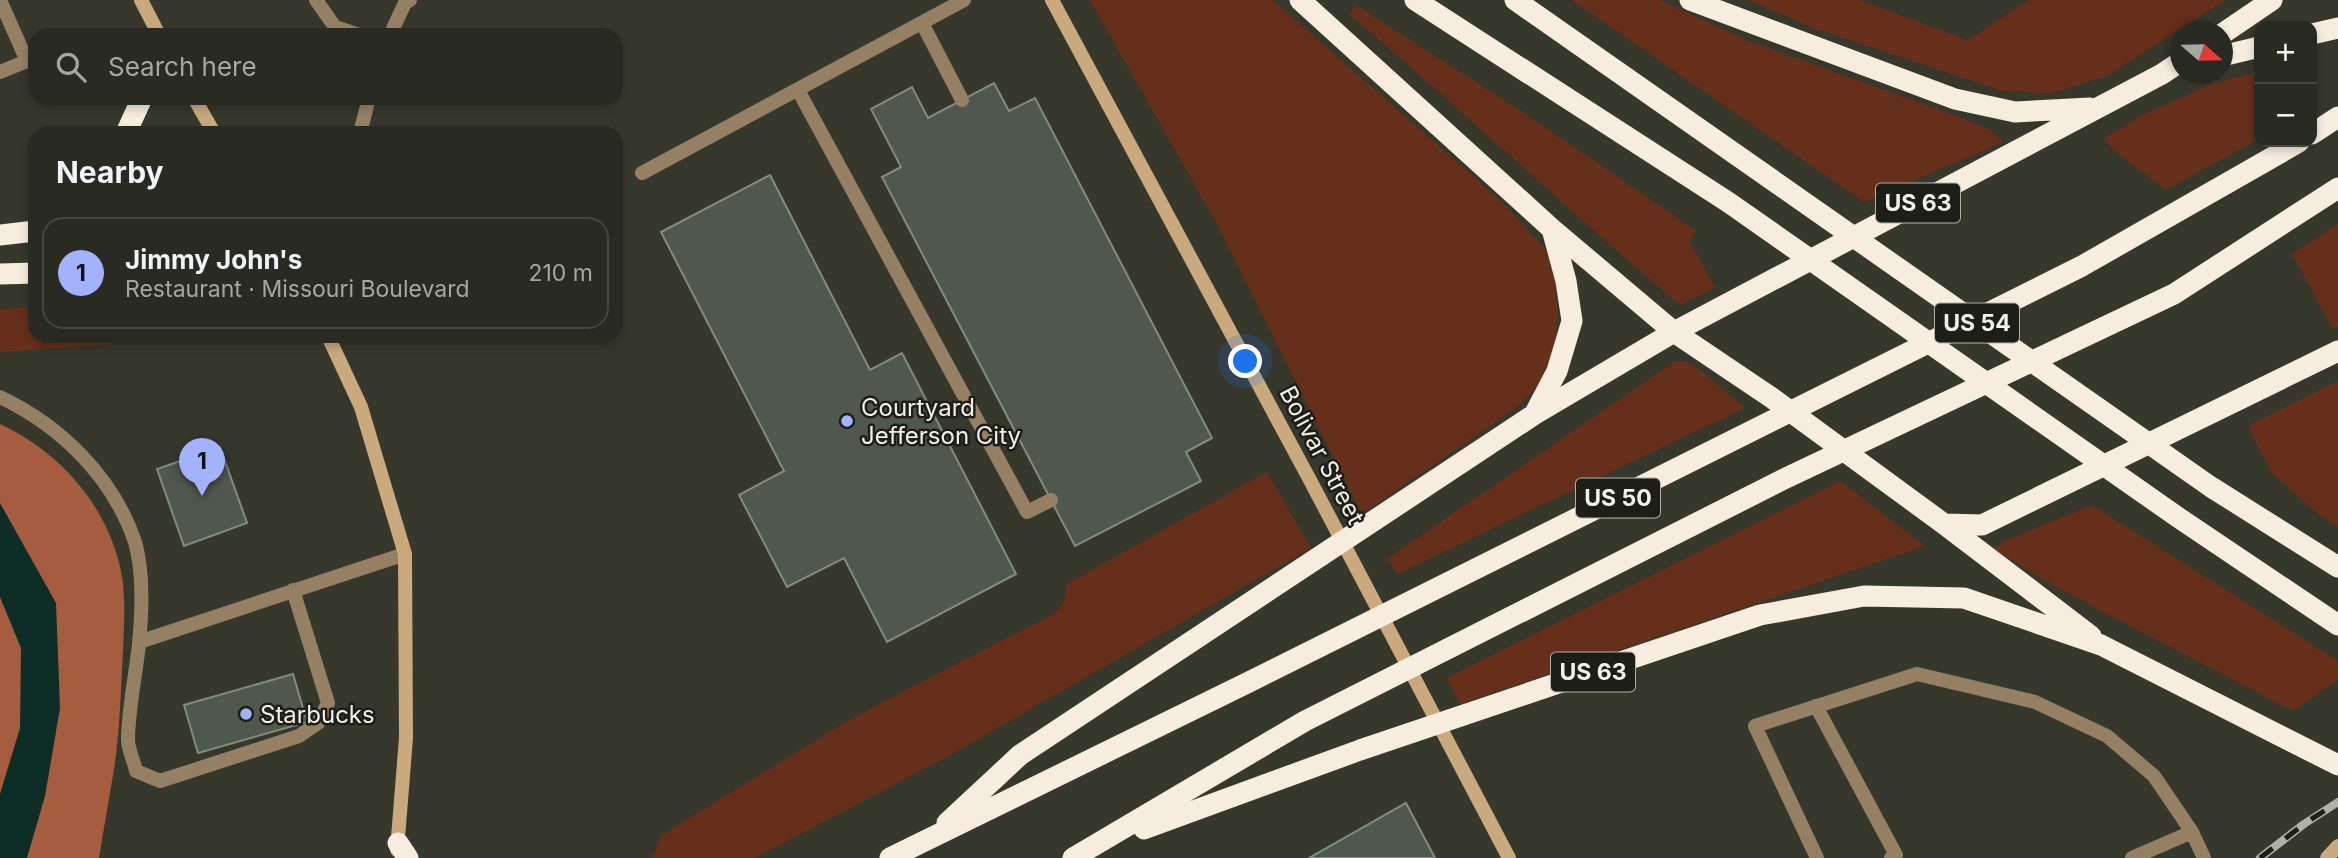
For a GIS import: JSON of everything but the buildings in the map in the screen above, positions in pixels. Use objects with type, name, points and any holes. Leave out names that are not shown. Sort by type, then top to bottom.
[{"type":"highway","points":[[1300,0],[1552,229],[1674,332],[1772,398],[1944,524],[2101,645]]},
{"type":"highway","name":"US 54","points":[[1415,0],[1728,202],[2179,518],[2338,625]]},
{"type":"highway","name":"US 54","points":[[1515,0],[2211,487],[2338,568]]},
{"type":"highway","points":[[1690,0],[1976,105],[2015,112],[2100,107]]},
{"type":"highway","points":[[2233,27],[2272,0]]},
{"type":"highway","points":[[2233,53],[2254,48]]},
{"type":"highway","name":"US 63","points":[[930,839],[1020,755],[1535,414],[1674,332],[2170,72]]},
{"type":"highway","points":[[129,126],[139,105]]},
{"type":"highway","points":[[2317,131],[2338,117]]},
{"type":"highway","name":"US 50","points":[[890,858],[2082,266],[2290,147]]},
{"type":"highway","name":"US 50","points":[[1073,858],[1305,721],[1786,478],[2174,294],[2338,188]]},
{"type":"highway","points":[[1535,414],[1558,371],[1572,321],[1566,281],[1552,229]]},
{"type":"highway","points":[[0,235],[28,232]]},
{"type":"highway","points":[[0,274],[28,273]]},
{"type":"highway","points":[[1944,524],[1982,525],[2338,351]]},
{"type":"highway","name":"US 63","points":[[1096,846],[1360,750],[1760,615],[1864,596],[1964,598],[2101,645],[2338,765]]},
{"type":"street","points":[[141,0],[155,28]]},
{"type":"street","name":"Bolivar Street","points":[[1052,0],[1509,858]]},
{"type":"street","points":[[198,105],[210,126]]},
{"type":"street","points":[[331,343],[361,407],[405,554],[407,738],[399,854]]},
{"type":"street","points":[[2327,858],[2338,846]]},
{"type":"lane","points":[[0,0],[27,61],[0,72]]},
{"type":"lane","points":[[316,0],[338,28]]},
{"type":"lane","points":[[393,28],[405,3],[410,0]]},
{"type":"lane","points":[[642,173],[922,23],[941,5],[964,0]]},
{"type":"lane","points":[[922,23],[962,100]]},
{"type":"lane","points":[[0,58],[17,65]]},
{"type":"lane","points":[[798,90],[1027,512],[1051,500]]},
{"type":"lane","points":[[362,126],[367,105]]},
{"type":"lane","points":[[0,397],[24,408],[65,437],[94,469],[118,503],[135,545],[143,601],[128,742],[136,771],[160,781],[299,736],[318,723],[328,703],[293,590]]},
{"type":"lane","points":[[139,642],[405,554]]},
{"type":"lane","points":[[1817,858],[1755,726],[1917,674],[2035,702],[2106,737],[2154,776],[2192,832],[2204,858]]},
{"type":"lane","points":[[1816,706],[1896,855],[1891,858]]},
{"type":"lane","points":[[2132,858],[2192,832]]},
{"type":"shaded area","points":[[1090,0],[1273,0],[1498,198],[1545,248],[1556,284],[1558,320],[1554,350],[1539,383],[1520,405],[1362,514],[1216,222]]},
{"type":"shaded area","points":[[1572,0],[1660,0],[1749,41],[1962,118],[1990,130],[2003,142],[1864,202]]},
{"type":"shaded area","points":[[1748,0],[1859,0],[1968,40],[2029,0],[2225,0],[2192,21],[2170,21],[2170,35],[2107,76],[2052,93],[2002,91],[1814,28]]},
{"type":"shaded area","points":[[1356,5],[1527,115],[1697,231],[1689,241],[1715,287],[1680,305],[1349,14]]},
{"type":"shaded area","points":[[2254,73],[2254,142],[2166,190],[2116,152],[2104,138],[2143,115],[2211,84],[2233,84],[2233,78]]},
{"type":"shaded area","points":[[2338,224],[2338,327],[2333,329],[2292,254]]},
{"type":"shaded area","points":[[28,307],[28,343],[113,343],[0,352],[0,309]]},
{"type":"shaded area","points":[[1674,362],[1686,362],[1703,372],[1745,408],[1397,574],[1388,558]]},
{"type":"shaded area","points":[[2338,381],[2338,527],[2316,512],[2272,473],[2248,426]]},
{"type":"shaded area","points":[[0,424],[42,449],[78,483],[105,524],[121,571],[124,611],[119,721],[115,763],[99,858],[0,858]]},
{"type":"shaded area","points":[[1267,472],[1311,548],[945,758],[755,858],[652,858],[662,835],[849,720],[1055,613],[1064,600],[1065,585]]},
{"type":"shaded area","points":[[1840,481],[1925,546],[1460,704],[1447,678]]},
{"type":"shaded area","points":[[2092,505],[2338,661],[2338,680],[2293,711],[2054,586],[1994,549],[2004,541]]},
{"type":"water","points":[[0,503],[56,603],[60,708],[45,796],[27,858],[0,858],[0,794],[20,728],[21,648],[0,597]]},
{"type":"railway","points":[[2260,858],[2338,802]]},
{"type":"place","name":"Courtyard Jefferson City","points":[[847,421]]},
{"type":"place","name":"Jimmy John's","points":[[202,496]]},
{"type":"place","name":"Starbucks","points":[[246,714]]}]
